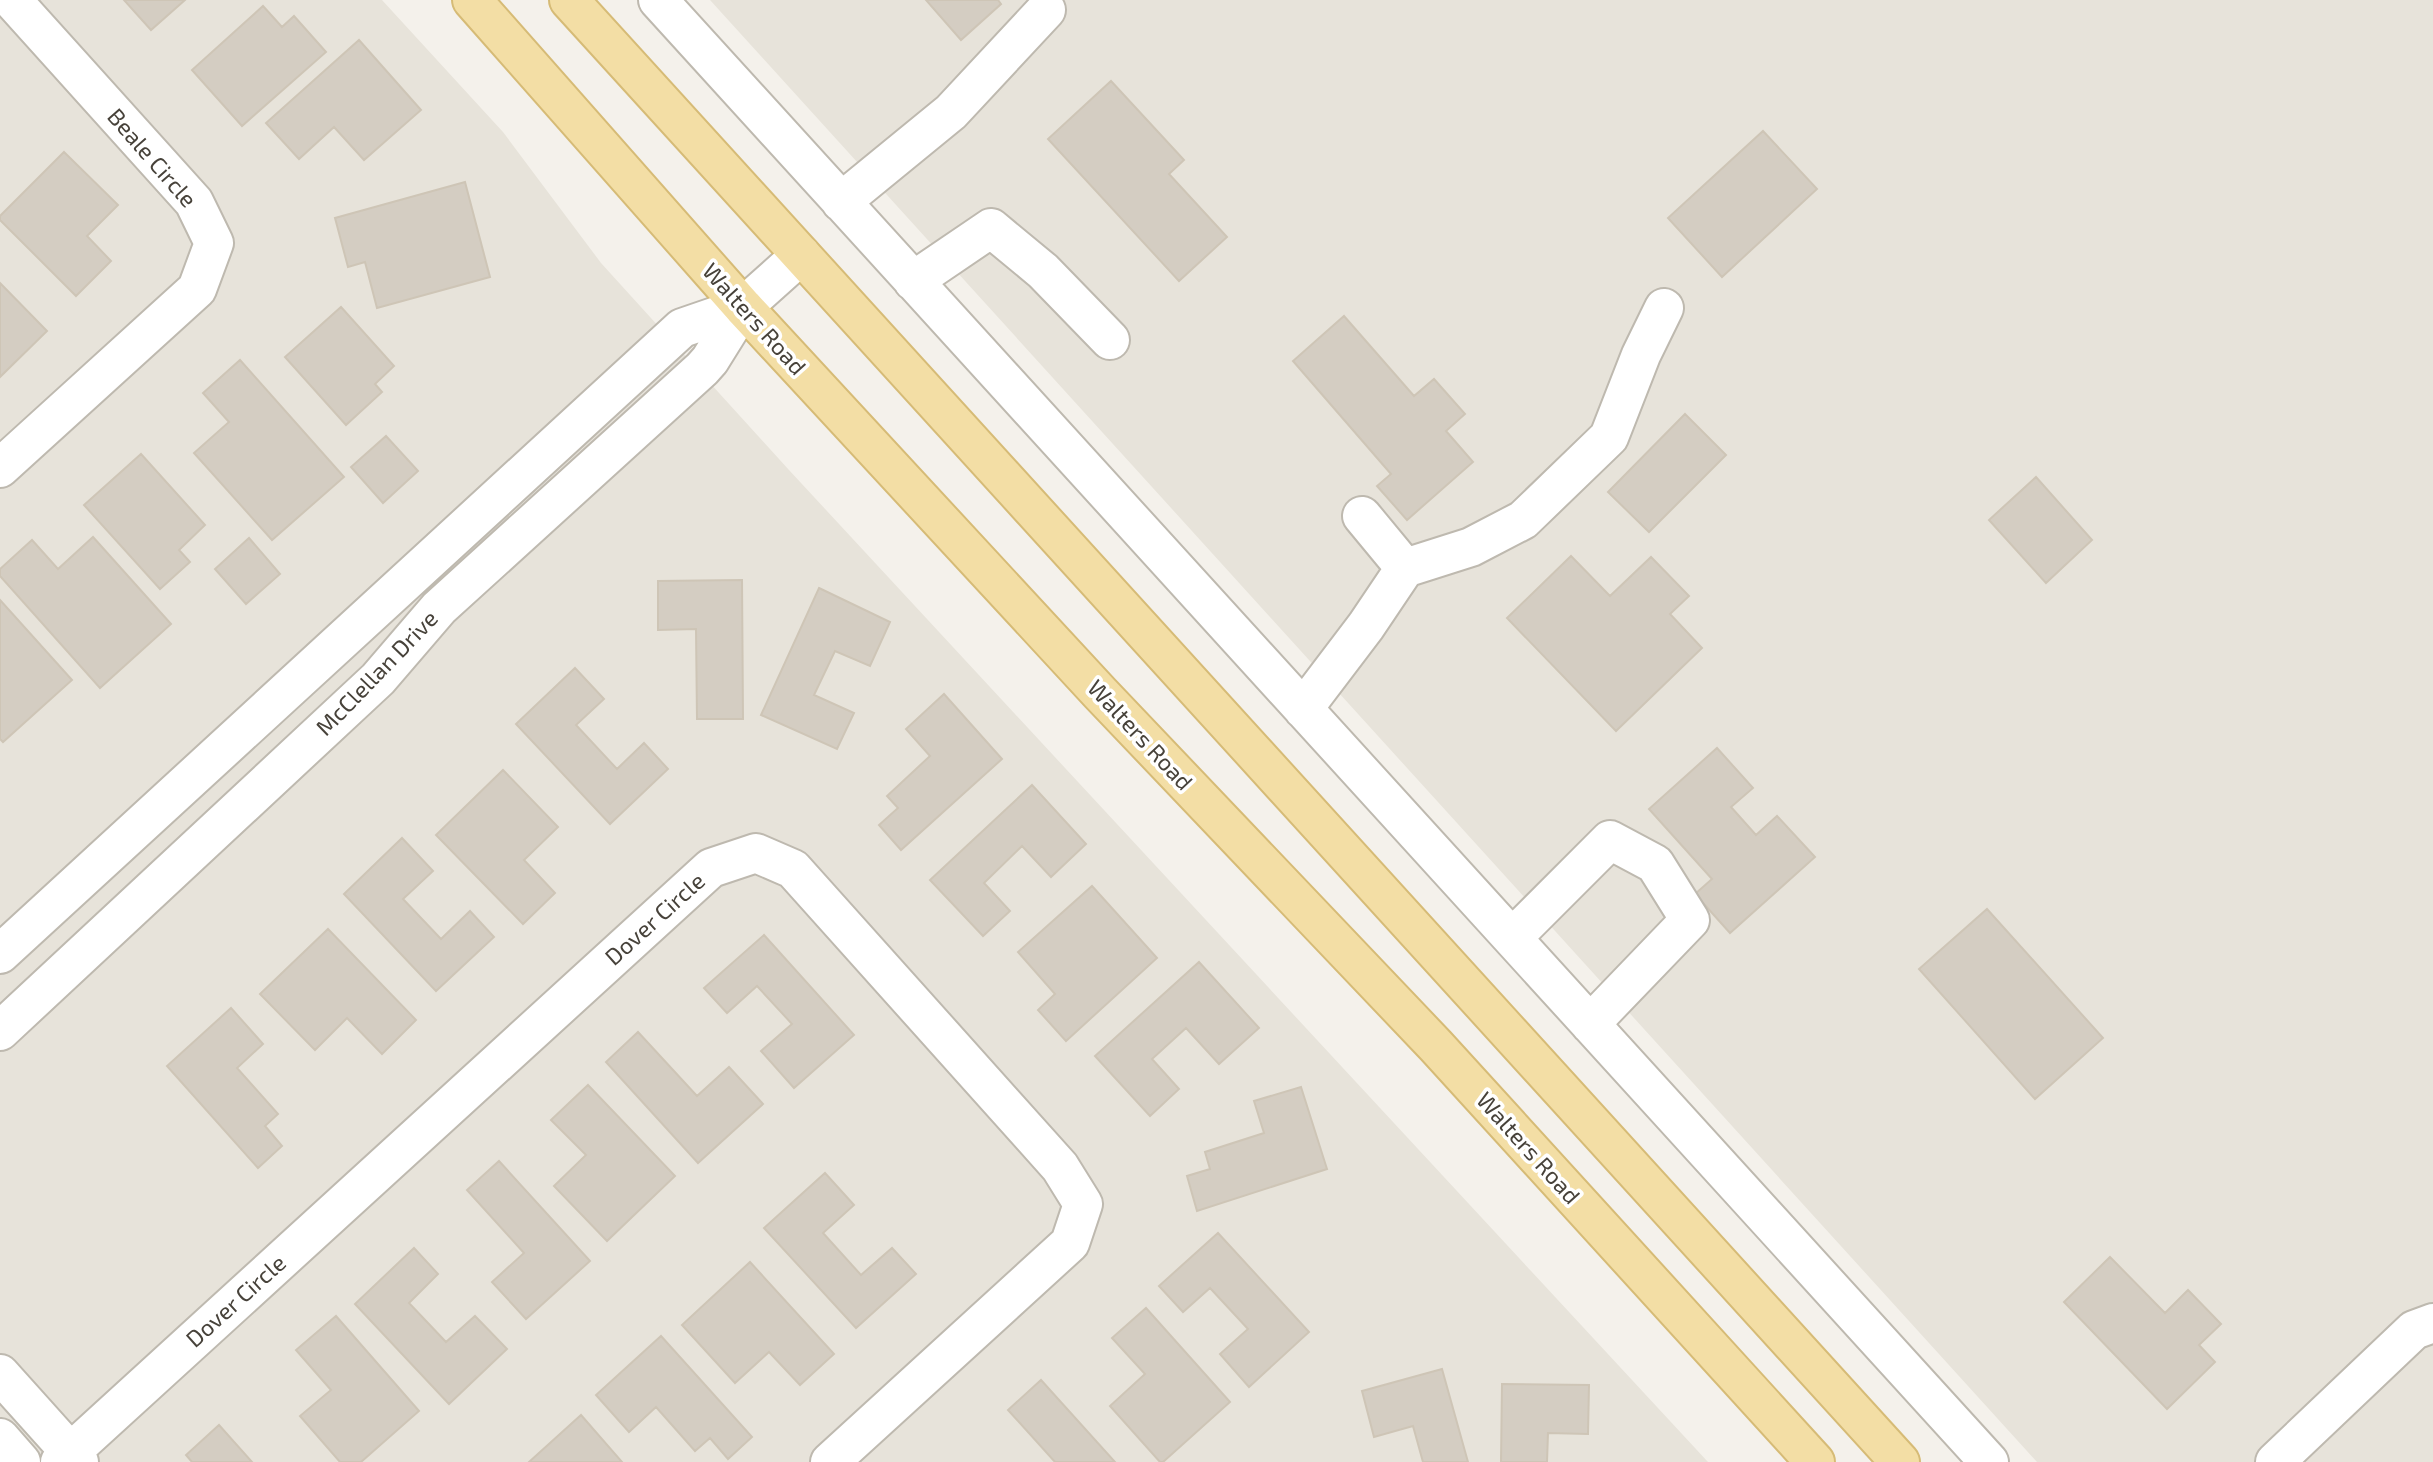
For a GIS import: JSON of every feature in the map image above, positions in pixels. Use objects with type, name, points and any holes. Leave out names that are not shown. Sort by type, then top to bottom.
[{"type":"main road","name":"Walters Road","points":[[472,0],[743,307],[1100,693],[1436,1046],[1815,1462]]},
{"type":"main road","points":[[569,0],[1900,1462]]},
{"type":"street","name":"Beale Circle","points":[[0,468],[197,289],[214,243],[194,202],[12,0]]},
{"type":"street","points":[[658,0],[1989,1462]]},
{"type":"street","points":[[841,202],[951,112],[1046,10]]},
{"type":"street","points":[[913,281],[991,228],[1043,271],[1110,340]]},
{"type":"street","name":"McClellan Drive","points":[[0,1031],[378,679],[439,608],[702,369],[743,307],[801,255]]},
{"type":"street","name":"McClellan Drive","points":[[0,954],[682,328],[743,307]]},
{"type":"street","points":[[1303,709],[1366,626],[1405,568],[1471,547],[1523,520],[1609,438],[1641,355],[1664,308]]},
{"type":"street","points":[[1362,516],[1405,568]]},
{"type":"street","points":[[1512,938],[1610,840],[1656,864],[1690,920],[1590,1024]]},
{"type":"street","name":"Dover Circle","points":[[70,1459],[711,868],[756,853],[793,869],[1060,1167],[1083,1204],[1070,1243],[830,1462]]},
{"type":"street","points":[[2275,1462],[2414,1331],[2433,1324]]},
{"type":"street","points":[[0,1374],[70,1459]]},
{"type":"street","points":[[0,1438],[21,1462]]},
{"type":"shaded area","points":[[0,0],[382,0],[503,132],[601,263],[789,470],[1708,1462],[0,1462]]},
{"type":"shaded area","points":[[710,0],[2433,0],[2433,1462],[2037,1462]]},
{"type":"building","points":[[124,0],[185,0],[151,30]]},
{"type":"building","points":[[926,0],[998,0],[1001,4],[961,40]]},
{"type":"building","points":[[263,6],[282,27],[294,16],[326,52],[242,126],[192,70]]},
{"type":"building","points":[[359,40],[421,110],[364,160],[334,127],[299,159],[266,123]]},
{"type":"building","points":[[1111,81],[1184,160],[1169,174],[1227,237],[1179,281],[1048,139]]},
{"type":"building","points":[[1763,131],[1817,189],[1722,277],[1668,218]]},
{"type":"building","points":[[64,152],[118,205],[87,236],[111,261],[76,296],[0,220],[0,216]]},
{"type":"building","points":[[465,182],[490,277],[377,308],[365,262],[348,267],[335,218]]},
{"type":"building","points":[[0,283],[47,331],[0,377]]},
{"type":"building","points":[[341,307],[394,366],[375,384],[382,392],[346,425],[285,357]]},
{"type":"building","points":[[1344,316],[1414,396],[1434,379],[1465,414],[1446,431],[1473,462],[1407,520],[1377,486],[1391,474],[1293,361]]},
{"type":"building","points":[[240,360],[344,477],[272,540],[194,453],[229,422],[203,393]]},
{"type":"building","points":[[1685,414],[1726,455],[1649,532],[1608,492]]},
{"type":"building","points":[[386,436],[418,471],[383,503],[351,467]]},
{"type":"building","points":[[141,454],[205,525],[179,550],[190,562],[160,589],[84,505]]},
{"type":"building","points":[[2036,477],[2092,540],[2046,583],[1989,520]]},
{"type":"building","points":[[93,537],[171,624],[100,688],[0,576],[0,569],[32,540],[58,569]]},
{"type":"building","points":[[249,538],[280,574],[246,604],[215,569]]},
{"type":"building","points":[[1571,556],[1610,596],[1651,557],[1689,596],[1670,614],[1702,648],[1616,731],[1507,618]]},
{"type":"building","points":[[742,580],[743,719],[697,719],[696,629],[658,630],[658,581]]},
{"type":"building","points":[[819,588],[890,622],[870,666],[835,651],[814,695],[854,713],[837,749],[761,715]]},
{"type":"building","points":[[0,600],[72,680],[3,742],[0,739]]},
{"type":"building","points":[[575,668],[604,699],[576,725],[617,769],[644,743],[668,769],[610,824],[516,724]]},
{"type":"building","points":[[944,694],[1002,759],[901,850],[879,825],[898,808],[887,796],[930,756],[906,729]]},
{"type":"building","points":[[1717,748],[1753,788],[1731,807],[1756,835],[1777,816],[1815,857],[1730,933],[1695,894],[1712,879],[1649,809]]},
{"type":"building","points":[[503,770],[558,827],[524,860],[555,893],[523,924],[436,835]]},
{"type":"building","points":[[1032,785],[1086,844],[1051,877],[1022,846],[984,883],[1010,911],[983,936],[930,880]]},
{"type":"building","points":[[402,838],[433,871],[403,899],[441,939],[470,911],[494,937],[436,991],[344,894]]},
{"type":"building","points":[[1092,886],[1157,958],[1066,1041],[1038,1010],[1055,994],[1018,952]]},
{"type":"building","points":[[1987,909],[2103,1038],[2035,1099],[1919,969]]},
{"type":"building","points":[[328,929],[416,1020],[382,1054],[347,1018],[315,1050],[260,994]]},
{"type":"building","points":[[764,935],[854,1035],[794,1088],[761,1051],[792,1024],[757,986],[727,1013],[704,988]]},
{"type":"building","points":[[1199,962],[1259,1028],[1219,1064],[1186,1028],[1152,1059],[1179,1089],[1150,1116],[1095,1056]]},
{"type":"building","points":[[231,1008],[263,1044],[237,1068],[278,1114],[265,1126],[282,1146],[258,1168],[167,1066]]},
{"type":"building","points":[[638,1032],[697,1096],[729,1067],[763,1104],[698,1163],[606,1062]]},
{"type":"building","points":[[588,1085],[675,1176],[607,1241],[554,1186],[586,1155],[551,1120]]},
{"type":"building","points":[[1301,1087],[1327,1169],[1197,1211],[1187,1176],[1210,1169],[1205,1152],[1264,1133],[1254,1101]]},
{"type":"building","points":[[499,1161],[590,1261],[526,1319],[492,1282],[524,1253],[467,1190]]},
{"type":"building","points":[[825,1173],[854,1205],[823,1233],[861,1275],[892,1248],[916,1274],[856,1328],[764,1228]]},
{"type":"building","points":[[1218,1233],[1309,1332],[1249,1387],[1220,1354],[1248,1329],[1210,1288],[1183,1312],[1159,1286]]},
{"type":"building","points":[[414,1248],[438,1274],[409,1303],[446,1342],[475,1316],[507,1349],[449,1404],[355,1304]]},
{"type":"building","points":[[2110,1257],[2165,1313],[2188,1290],[2221,1324],[2199,1345],[2215,1362],[2167,1409],[2064,1302]]},
{"type":"building","points":[[750,1262],[834,1354],[800,1385],[769,1352],[735,1383],[682,1325]]},
{"type":"building","points":[[1146,1308],[1230,1402],[1163,1462],[1160,1462],[1110,1406],[1145,1374],[1112,1338]]},
{"type":"building","points":[[336,1316],[419,1411],[361,1462],[340,1462],[300,1416],[331,1390],[296,1350]]},
{"type":"building","points":[[661,1336],[752,1437],[728,1459],[710,1438],[695,1451],[656,1407],[629,1432],[596,1395]]},
{"type":"building","points":[[1442,1369],[1468,1462],[1423,1462],[1413,1426],[1374,1437],[1362,1391]]},
{"type":"building","points":[[1041,1380],[1115,1462],[1055,1462],[1008,1410]]},
{"type":"building","points":[[1502,1384],[1589,1385],[1588,1434],[1548,1433],[1547,1462],[1501,1462]]},
{"type":"building","points":[[581,1415],[622,1462],[529,1462]]},
{"type":"building","points":[[219,1425],[252,1462],[192,1462],[186,1455]]}]
